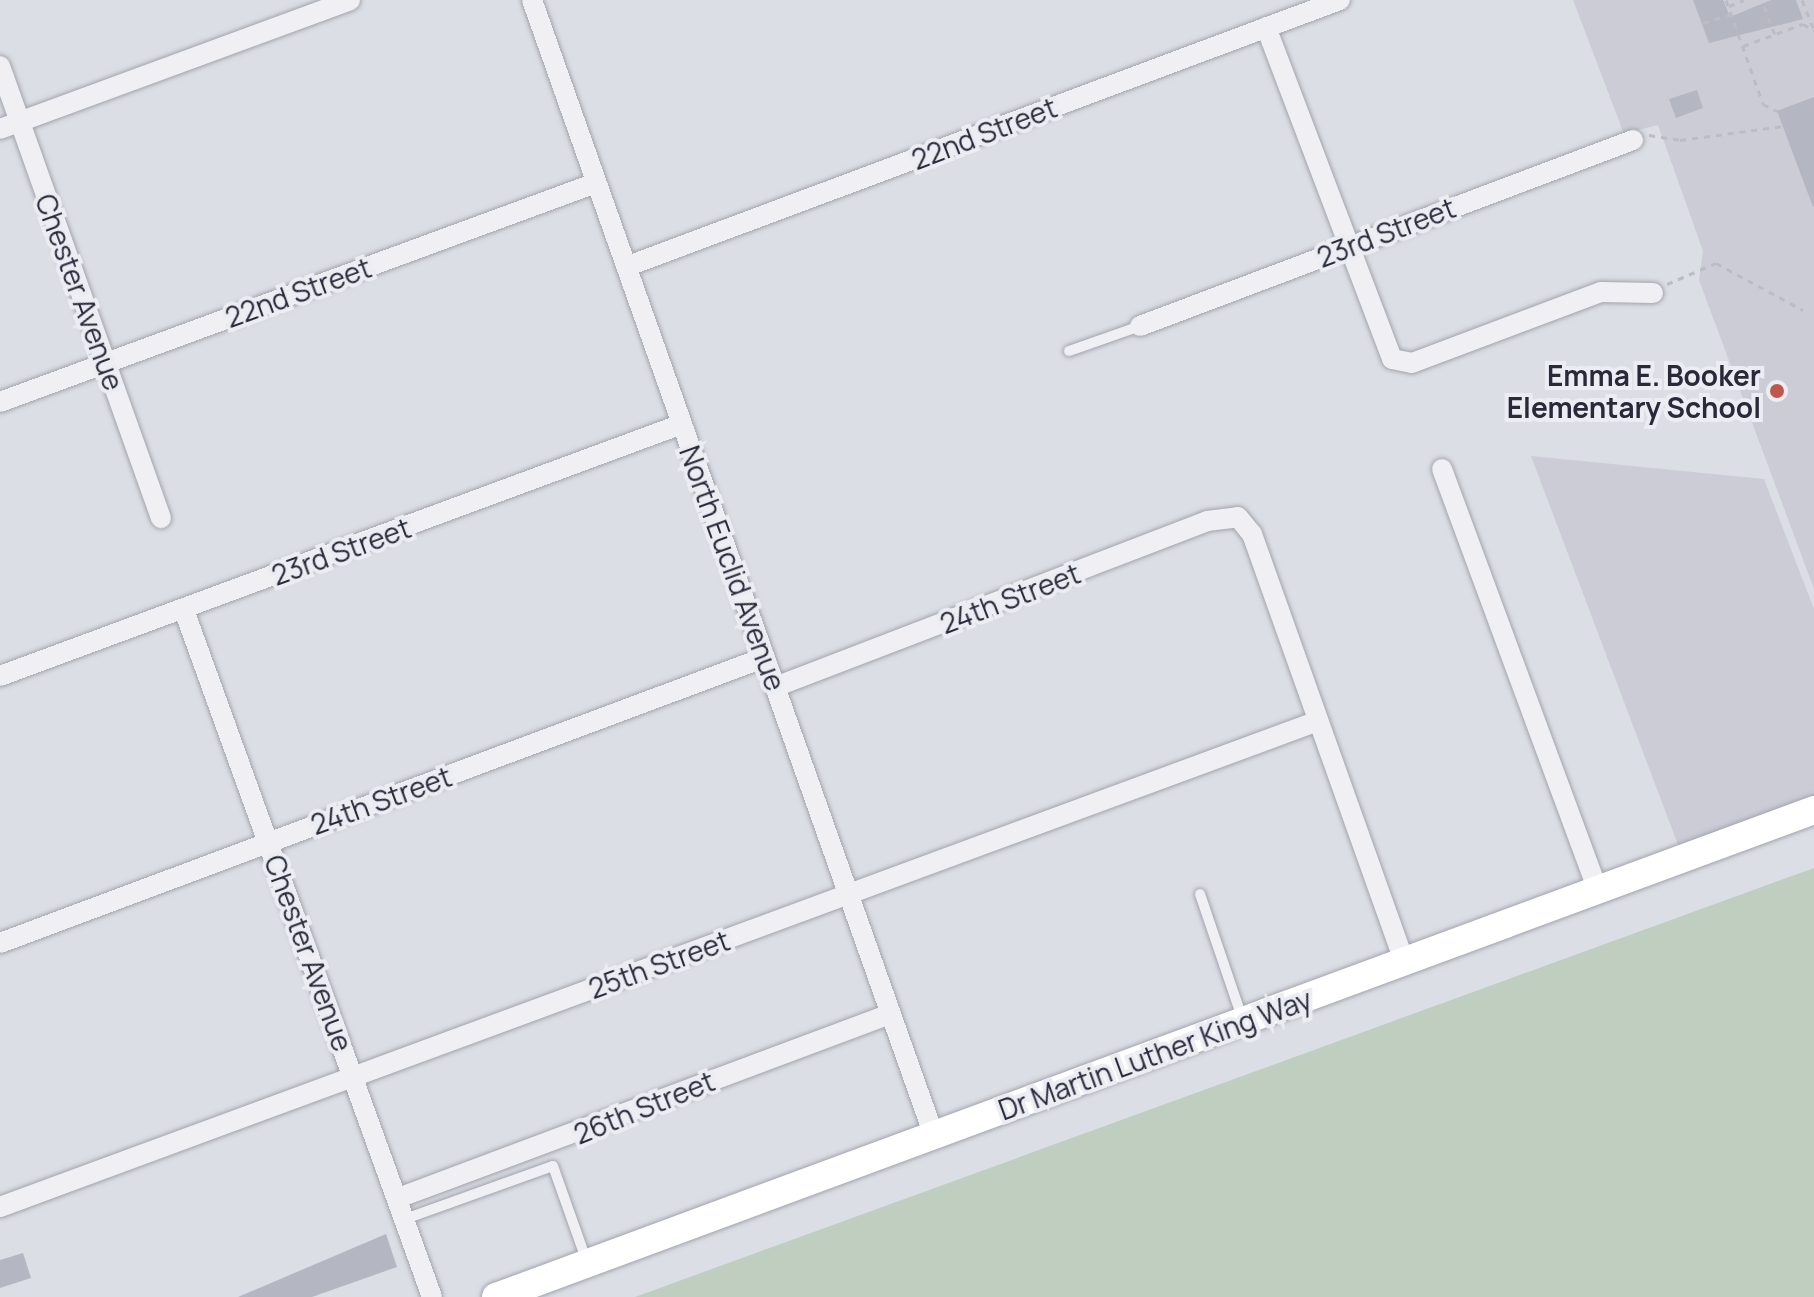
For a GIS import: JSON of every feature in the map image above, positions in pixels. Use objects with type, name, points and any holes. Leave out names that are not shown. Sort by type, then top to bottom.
[{"type":"street","points":[[0,129],[350,0]]},
{"type":"street","name":"North Euclid Avenue","points":[[532,0],[934,1136]]},
{"type":"street","name":"22nd Street","points":[[628,266],[1340,0]]},
{"type":"street","points":[[1266,27],[1392,359],[1412,363],[1601,292],[1653,293]]},
{"type":"street","name":"Chester Avenue","points":[[0,66],[161,518]]},
{"type":"street","name":"23rd Street","points":[[1140,326],[1633,140]]},
{"type":"street","name":"22nd Street","points":[[0,402],[596,183]]},
{"type":"street","name":"23rd Street","points":[[0,676],[682,424]]},
{"type":"street","points":[[1442,469],[1598,890]]},
{"type":"street","name":"24th Street","points":[[775,687],[1228,515],[1245,522],[1318,721]]},
{"type":"street","name":"Chester Avenue","points":[[184,610],[432,1297]]},
{"type":"street","name":"24th Street","points":[[0,943],[763,658]]},
{"type":"street","points":[[1318,721],[1404,962]]},
{"type":"street","name":"25th Street","points":[[0,1207],[1318,721]]},
{"type":"street","name":"Dr Martin Luther King Way","points":[[496,1297],[1814,810]]},
{"type":"street","name":"26th Street","points":[[398,1198],[890,1014]]},
{"type":"lane","points":[[1069,351],[1140,326]]},
{"type":"lane","points":[[1200,894],[1243,1022]]},
{"type":"lane","points":[[405,1219],[553,1166],[587,1263]]},
{"type":"path","points":[[1726,0],[1763,104],[1777,111]]},
{"type":"path","points":[[1728,6],[1744,0]]},
{"type":"path","points":[[1802,0],[1814,29]]},
{"type":"path","points":[[1764,6],[1775,34]]},
{"type":"path","points":[[1703,23],[1731,14]]},
{"type":"path","points":[[1743,46],[1803,24],[1814,29]]},
{"type":"path","points":[[1633,140],[1639,154],[1646,135],[1680,140],[1783,126]]},
{"type":"path","points":[[1653,293],[1716,263],[1803,310]]},
{"type":"shaded area","name":"Emma E. Booker Elementary School","points":[[1573,0],[1814,0],[1814,589],[1699,280],[1703,251],[1658,125],[1624,134]]},
{"type":"shaded area","points":[[1531,456],[1764,479],[1814,609],[1814,800],[1680,850]]},
{"type":"green space","points":[[1814,868],[1814,1297],[635,1297]]},
{"type":"building","points":[[1693,0],[1723,0],[1730,17],[1771,0],[1796,0],[1803,19],[1709,43]]},
{"type":"building","points":[[1697,90],[1703,108],[1676,118],[1669,99]]},
{"type":"building","points":[[1814,97],[1814,206],[1813,207],[1777,111]]},
{"type":"building","points":[[386,1234],[397,1267],[312,1297],[238,1297]]},
{"type":"building","points":[[23,1253],[31,1278],[0,1288],[0,1260]]},
{"type":"place","name":"Emma E. Booker Elementary School","points":[[1777,391]]}]
